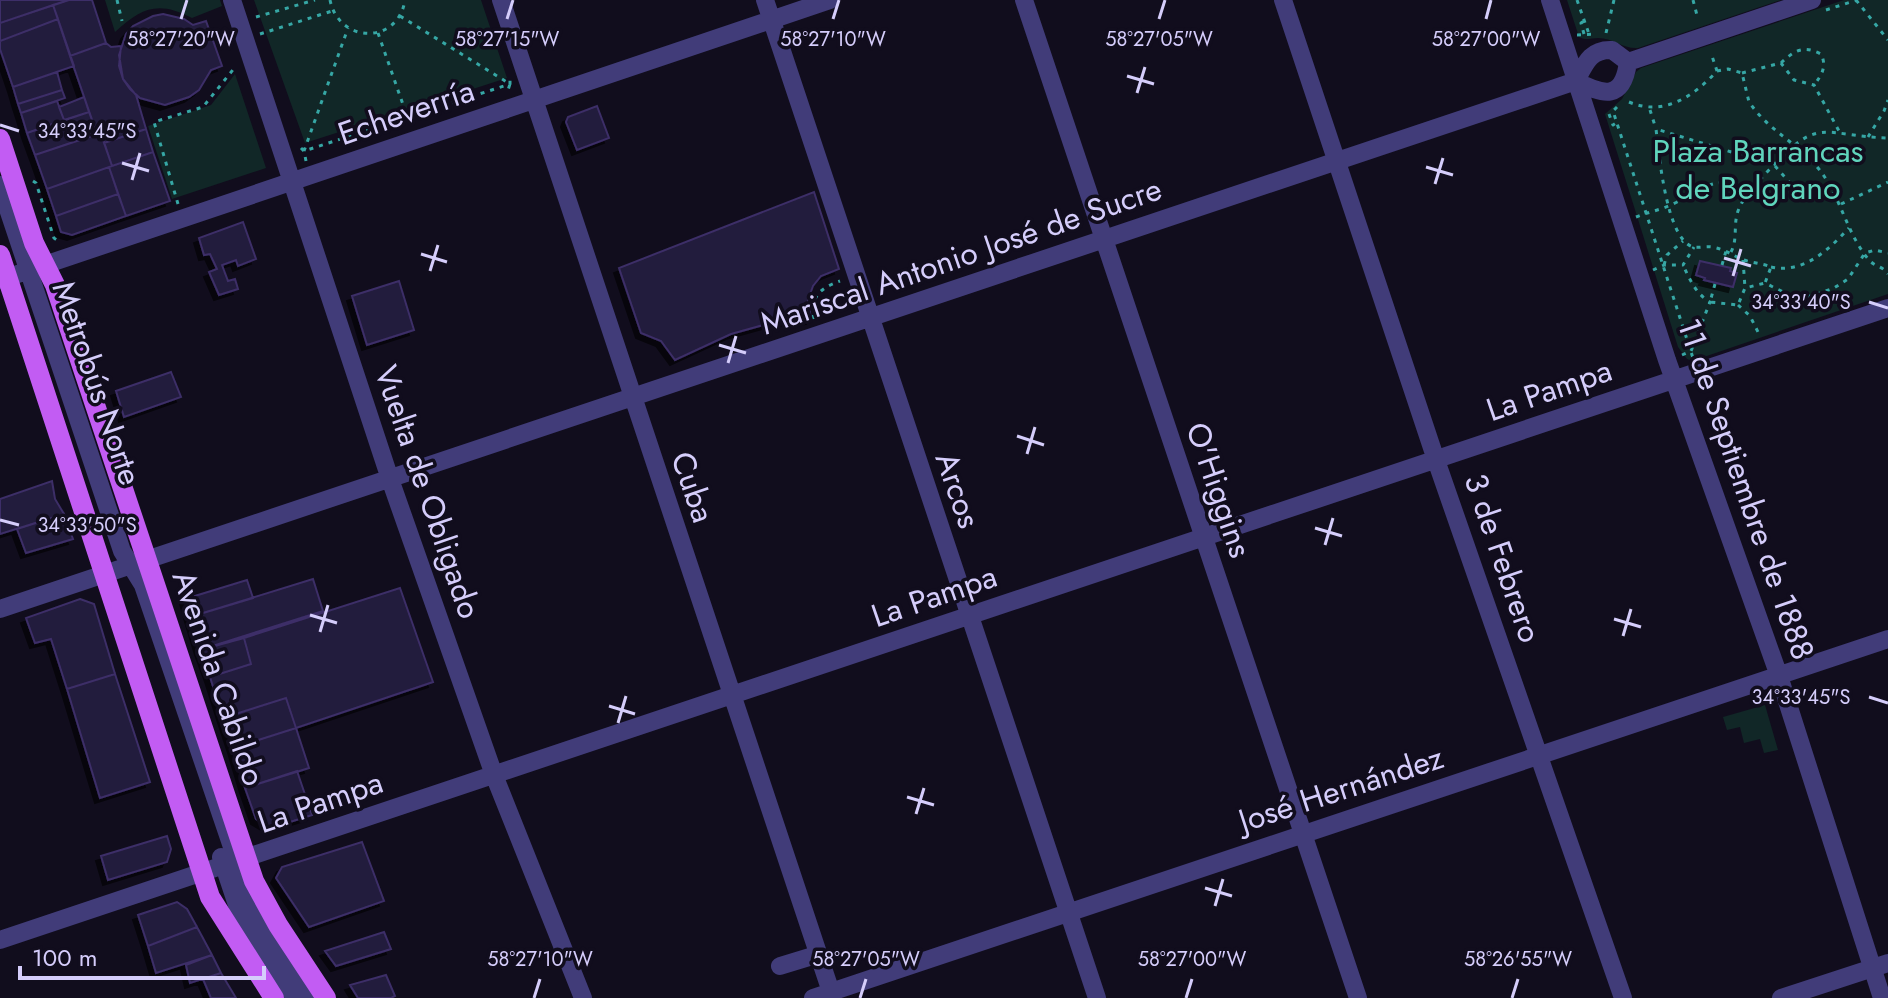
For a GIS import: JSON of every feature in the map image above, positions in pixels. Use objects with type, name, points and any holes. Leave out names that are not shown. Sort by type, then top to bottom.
[{"type":"main road","name":"Avenida Cabildo","points":[[0,139],[34,243],[19,274]]},
{"type":"main road","name":"Avenida Cabildo","points":[[0,255],[19,274],[235,862],[326,998]]},
{"type":"main road","name":"Avenida Cabildo","points":[[19,274],[55,285],[202,873],[220,916],[274,998]]},
{"type":"street","name":"Vuelta de Obligado","points":[[232,0],[390,479],[494,775],[583,998]]},
{"type":"street","name":"Cuba","points":[[501,0],[816,955],[822,995]]},
{"type":"street","name":"Arcos","points":[[765,0],[1097,998]]},
{"type":"street","name":"Echeverría","points":[[19,274],[830,0]]},
{"type":"street","name":"O'Higgins","points":[[1024,0],[1358,998]]},
{"type":"street","name":"3 de Febrero","points":[[1283,0],[1436,460],[1623,998]]},
{"type":"street","name":"11 de Septiembre de 1888","points":[[1550,0],[1667,360],[1880,966],[1882,998]]},
{"type":"street","points":[[1628,62],[1812,0]]},
{"type":"street","points":[[1612,50],[1628,62],[1623,83],[1611,92],[1601,93],[1576,81],[1589,57],[1597,51],[1612,50]]},
{"type":"street","name":"Mariscal Antonio José de Sucre","points":[[0,609],[1576,81]]},
{"type":"street","points":[[0,185],[19,274]]},
{"type":"street","points":[[0,222],[19,274]]},
{"type":"street","name":"La Pampa","points":[[0,940],[1888,308]]},
{"type":"street","points":[[126,568],[254,909],[312,998]]},
{"type":"street","name":"José Hernández","points":[[822,995],[1888,639]]},
{"type":"street","points":[[235,862],[240,914],[295,998]]},
{"type":"street","points":[[780,966],[816,955]]},
{"type":"street","points":[[1781,998],[1880,966]]},
{"type":"path","points":[[117,0],[122,21]]},
{"type":"path","points":[[253,18],[315,0]]},
{"type":"path","points":[[330,0],[332,11],[357,33],[378,33],[390,26],[400,16],[405,0]]},
{"type":"path","points":[[1577,0],[1586,34]]},
{"type":"path","points":[[1605,34],[1614,0]]},
{"type":"path","points":[[1693,0],[1698,20]]},
{"type":"path","points":[[1856,0],[1888,40]]},
{"type":"path","points":[[258,34],[332,11]]},
{"type":"path","points":[[400,16],[510,84]]},
{"type":"path","points":[[310,176],[304,151],[348,28]]},
{"type":"path","points":[[378,33],[408,117]]},
{"type":"path","points":[[1628,101],[1649,108],[1689,97],[1717,71],[1728,69],[1742,73],[1781,63],[1803,48],[1821,54],[1825,60],[1824,69],[1814,85]]},
{"type":"path","points":[[1711,53],[1717,71]]},
{"type":"path","points":[[1781,63],[1794,80],[1814,85],[1839,131]]},
{"type":"path","points":[[182,219],[154,122],[203,107],[236,67]]},
{"type":"path","points":[[1742,73],[1749,102],[1819,169],[1841,204],[1850,228],[1869,261],[1885,269],[1888,274]]},
{"type":"path","points":[[508,92],[509,76]]},
{"type":"path","points":[[304,151],[510,84]]},
{"type":"path","points":[[1868,137],[1888,100]]},
{"type":"path","points":[[1649,108],[1656,129],[1663,183],[1683,241],[1694,247],[1708,246],[1743,260],[1786,270],[1803,265],[1850,228]]},
{"type":"path","points":[[1611,114],[1613,125],[1617,123],[1698,371]]},
{"type":"path","points":[[1656,129],[1774,165],[1791,184]]},
{"type":"path","points":[[1722,265],[1736,243],[1737,214],[1751,189],[1792,145],[1811,134],[1839,131],[1888,138]]},
{"type":"path","points":[[296,144],[304,151]]},
{"type":"path","points":[[30,179],[36,183],[54,238],[64,244],[69,257]]},
{"type":"path","points":[[1641,215],[1669,206],[1714,183],[1726,181],[1751,189]]},
{"type":"path","points":[[1841,204],[1888,182]]},
{"type":"path","points":[[1662,266],[1667,255],[1683,241]]},
{"type":"path","points":[[1683,265],[1694,247]]},
{"type":"path","points":[[1745,288],[1765,283],[1793,297],[1811,296],[1848,279],[1865,253],[1875,250],[1888,253]]},
{"type":"path","points":[[1738,305],[1745,288],[1743,260]]},
{"type":"path","points":[[1662,266],[1683,265]]},
{"type":"path","points":[[1683,265],[1702,297],[1710,302],[1738,305],[1757,328]]},
{"type":"path","points":[[1765,283],[1771,267]]},
{"type":"path","points":[[820,336],[813,313],[816,295],[824,287],[855,276]]},
{"type":"path","points":[[1667,360],[1691,351],[1715,284]]},
{"type":"path","points":[[811,293],[816,295]]},
{"type":"green space","points":[[105,0],[220,0],[222,6],[192,18],[169,9],[150,9],[133,17],[115,32]]},
{"type":"green space","points":[[254,0],[481,0],[507,78],[305,143]]},
{"type":"green space","points":[[1567,0],[1781,0],[1638,48],[1603,38],[1579,37]]},
{"type":"green space","name":"Plaza Barrancas de Belgrano","points":[[1844,0],[1888,0],[1888,294],[1692,361],[1687,359],[1678,347],[1605,114],[1622,99],[1641,68]]},
{"type":"green space","points":[[235,74],[266,168],[172,199],[148,126],[211,105]]},
{"type":"green space","points":[[1765,705],[1778,750],[1764,753],[1760,739],[1744,743],[1740,727],[1727,730],[1723,717]]},
{"type":"building","points":[[0,0],[69,0],[0,23]]},
{"type":"building","points":[[69,0],[92,0],[106,43],[70,56],[53,5]]},
{"type":"building","points":[[53,5],[58,19],[0,41],[0,23]]},
{"type":"building","points":[[163,14],[184,19],[193,25],[206,21],[222,66],[211,70],[199,90],[189,97],[165,105],[140,98],[130,89],[123,79],[119,55],[126,34],[133,26]]},
{"type":"building","points":[[58,19],[74,66],[13,87],[0,41]]},
{"type":"building","points":[[106,43],[111,47],[121,46],[119,66],[123,79],[136,95],[146,129],[104,143],[101,133],[97,134],[70,56]]},
{"type":"building","points":[[57,72],[62,90],[18,104],[13,87]]},
{"type":"building","points":[[62,90],[65,98],[21,113],[18,104]]},
{"type":"building","points":[[84,97],[89,112],[64,120],[59,107]]},
{"type":"building","points":[[57,101],[64,120],[27,133],[21,113]]},
{"type":"building","points":[[597,106],[609,138],[577,150],[566,122],[568,117]]},
{"type":"building","points":[[89,112],[97,134],[35,155],[27,133]]},
{"type":"building","points":[[146,129],[153,152],[112,166],[104,143]]},
{"type":"building","points":[[101,133],[112,166],[47,189],[35,155]]},
{"type":"building","points":[[153,152],[170,201],[126,216],[109,167]]},
{"type":"building","points":[[109,167],[118,194],[56,216],[47,189]]},
{"type":"building","points":[[814,192],[839,269],[821,276],[813,286],[808,300],[811,319],[774,322],[731,334],[675,360],[661,341],[641,333],[619,268]]},
{"type":"building","points":[[118,194],[126,216],[72,235],[61,232],[56,216]]},
{"type":"building","points":[[243,222],[256,259],[238,266],[236,260],[222,265],[228,281],[235,279],[238,289],[219,295],[209,272],[217,269],[210,254],[204,255],[199,238]]},
{"type":"building","points":[[1700,261],[1731,268],[1730,271],[1737,273],[1733,287],[1696,275]]},
{"type":"building","points":[[399,281],[414,330],[367,345],[352,296]]},
{"type":"building","points":[[171,372],[181,397],[124,417],[116,391]]},
{"type":"building","points":[[52,481],[55,499],[64,514],[0,534],[0,499]]},
{"type":"building","points":[[64,514],[73,539],[26,553],[17,529]]},
{"type":"building","points":[[313,579],[323,611],[200,650],[190,617]]},
{"type":"building","points":[[247,580],[253,598],[190,617],[185,599]]},
{"type":"building","points":[[400,588],[433,682],[296,728],[286,698],[223,718],[210,677],[251,664],[244,638]]},
{"type":"building","points":[[80,599],[94,604],[115,674],[67,689],[51,639],[35,643],[26,618]]},
{"type":"building","points":[[244,638],[251,664],[210,677],[200,650]]},
{"type":"building","points":[[115,674],[150,782],[100,798],[67,689]]},
{"type":"building","points":[[286,698],[296,728],[233,748],[223,718]]},
{"type":"building","points":[[296,728],[309,768],[245,788],[233,748]]},
{"type":"building","points":[[297,771],[312,815],[271,828],[256,819],[245,788]]},
{"type":"building","points":[[167,836],[171,849],[167,862],[108,880],[101,856]]},
{"type":"building","points":[[362,842],[384,901],[309,927],[276,878],[282,867]]},
{"type":"building","points":[[177,902],[187,909],[197,927],[148,946],[138,915]]},
{"type":"building","points":[[197,927],[212,955],[156,973],[148,946]]},
{"type":"building","points":[[384,932],[391,949],[336,966],[325,951]]},
{"type":"building","points":[[212,955],[221,973],[190,983],[186,965]]},
{"type":"building","points":[[221,973],[236,998],[211,998],[203,979]]},
{"type":"building","points":[[386,975],[395,996],[391,998],[358,998],[350,985]]}]
